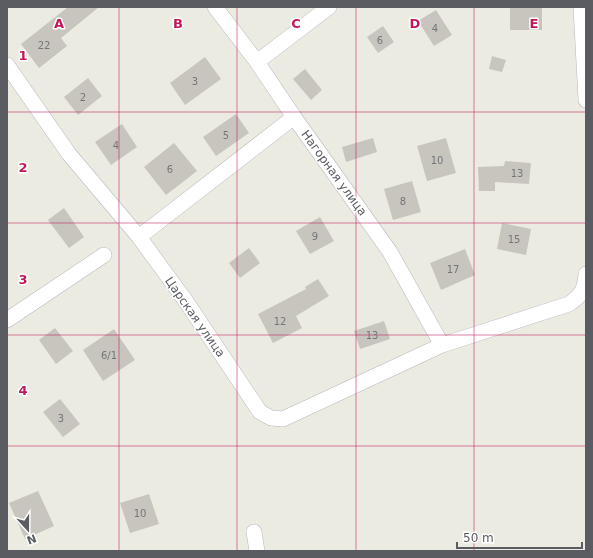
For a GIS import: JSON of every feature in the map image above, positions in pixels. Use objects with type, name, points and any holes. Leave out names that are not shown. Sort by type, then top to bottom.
[{"type":"street","name":"Нагорная улица","points":[[215,7],[258,62],[294,117],[390,252],[442,345]]},
{"type":"street","points":[[258,62],[329,7]]},
{"type":"street","points":[[581,7],[586,100]]},
{"type":"street","name":"Царская улица","points":[[7,66],[69,154],[139,237],[185,300],[260,412],[271,418],[283,419],[442,345],[569,304],[579,297],[586,284],[586,274]]},
{"type":"street","points":[[139,237],[294,117]]},
{"type":"street","points":[[7,320],[104,254]]},
{"type":"street","points":[[254,532],[257,551]]},
{"type":"building","points":[[68,7],[99,7],[61,38],[67,46],[39,68],[21,44]]},
{"type":"building","points":[[510,7],[542,7],[542,30],[510,30]]},
{"type":"building","points":[[436,10],[452,35],[434,46],[418,21]]},
{"type":"building","points":[[383,26],[394,42],[378,53],[367,37]]},
{"type":"building","points":[[492,56],[506,60],[502,72],[489,69]]},
{"type":"building","points":[[205,57],[221,79],[185,105],[170,83]]},
{"type":"building","points":[[305,69],[322,90],[311,100],[293,79]]},
{"type":"building","points":[[88,78],[102,96],[78,115],[64,97]]},
{"type":"building","points":[[236,114],[249,133],[216,156],[203,137]]},
{"type":"building","points":[[122,124],[137,147],[111,165],[95,142]]},
{"type":"building","points":[[373,138],[377,152],[346,162],[342,147]]},
{"type":"building","points":[[446,138],[456,173],[427,181],[417,146]]},
{"type":"building","points":[[174,143],[197,171],[166,195],[144,167]]},
{"type":"building","points":[[505,161],[531,163],[529,184],[495,182],[495,191],[479,191],[478,167],[504,166]]},
{"type":"building","points":[[412,181],[421,212],[393,220],[384,189]]},
{"type":"building","points":[[64,208],[84,237],[69,248],[48,220]]},
{"type":"building","points":[[320,217],[334,241],[310,254],[296,231]]},
{"type":"building","points":[[502,223],[531,229],[526,255],[497,249]]},
{"type":"building","points":[[249,248],[260,263],[240,278],[229,263]]},
{"type":"building","points":[[465,249],[475,275],[441,290],[430,263]]},
{"type":"building","points":[[318,279],[329,296],[296,316],[302,328],[273,343],[258,314],[306,289],[305,287]]},
{"type":"building","points":[[384,321],[390,339],[360,349],[354,331]]},
{"type":"building","points":[[55,328],[73,351],[56,364],[39,340]]},
{"type":"building","points":[[114,329],[135,360],[103,381],[83,350]]},
{"type":"building","points":[[60,399],[80,424],[63,437],[43,412]]},
{"type":"building","points":[[38,491],[54,526],[25,539],[9,503]]},
{"type":"building","points":[[149,494],[159,524],[130,533],[120,503]]}]
